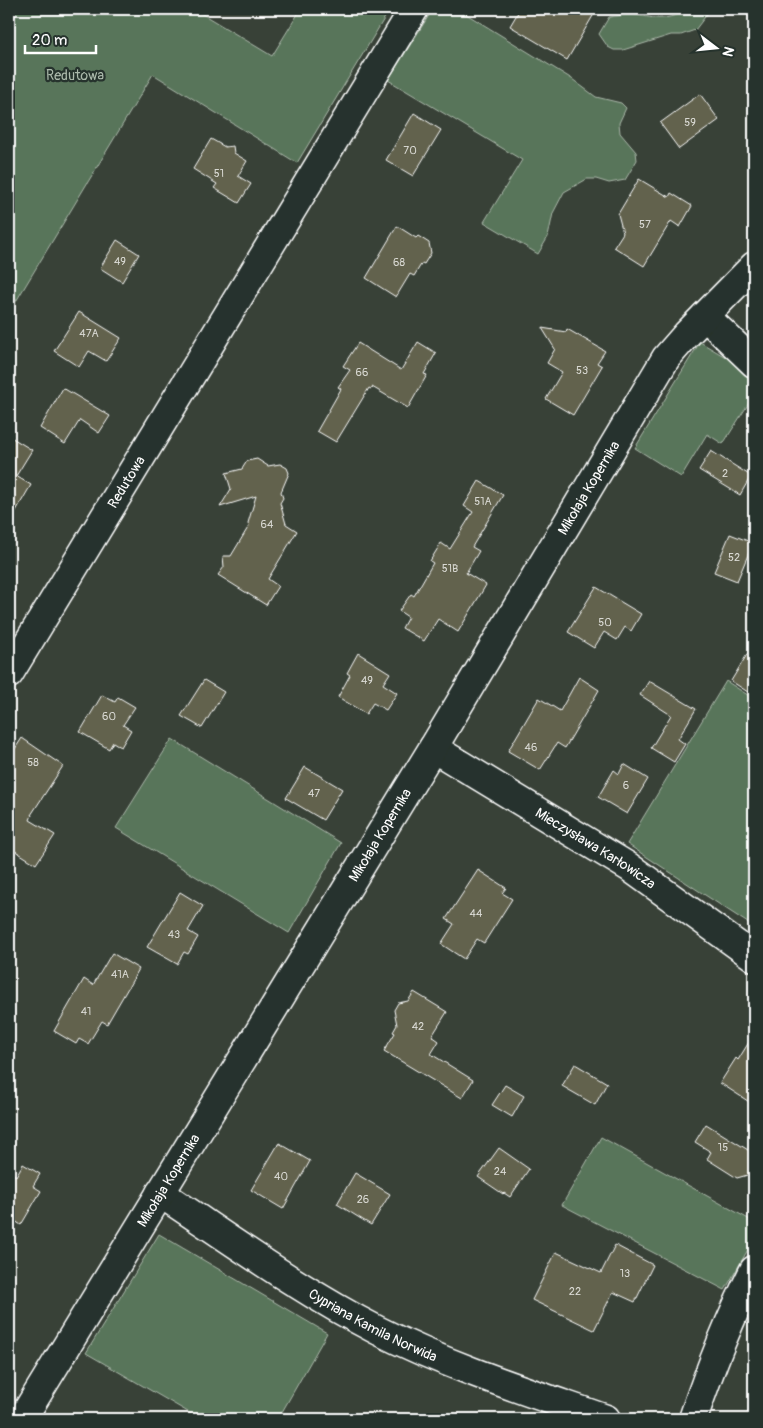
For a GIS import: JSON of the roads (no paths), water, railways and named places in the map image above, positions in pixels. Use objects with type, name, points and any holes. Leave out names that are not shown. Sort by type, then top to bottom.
[{"type":"street","name":"Redutowa","points":[[9,674],[414,9]]},
{"type":"street","name":"Mikołaja Kopernika","points":[[22,1419],[432,748],[666,358],[754,266]]},
{"type":"street","points":[[705,316],[754,363]]},
{"type":"street","name":"Mieczysława Karłowicza","points":[[432,748],[629,867],[754,957]]},
{"type":"street","name":"Cypriana Kamila Norwida","points":[[160,1193],[302,1287],[377,1330],[456,1365],[606,1419]]},
{"type":"street","points":[[693,1419],[707,1377],[754,1270]]}]
